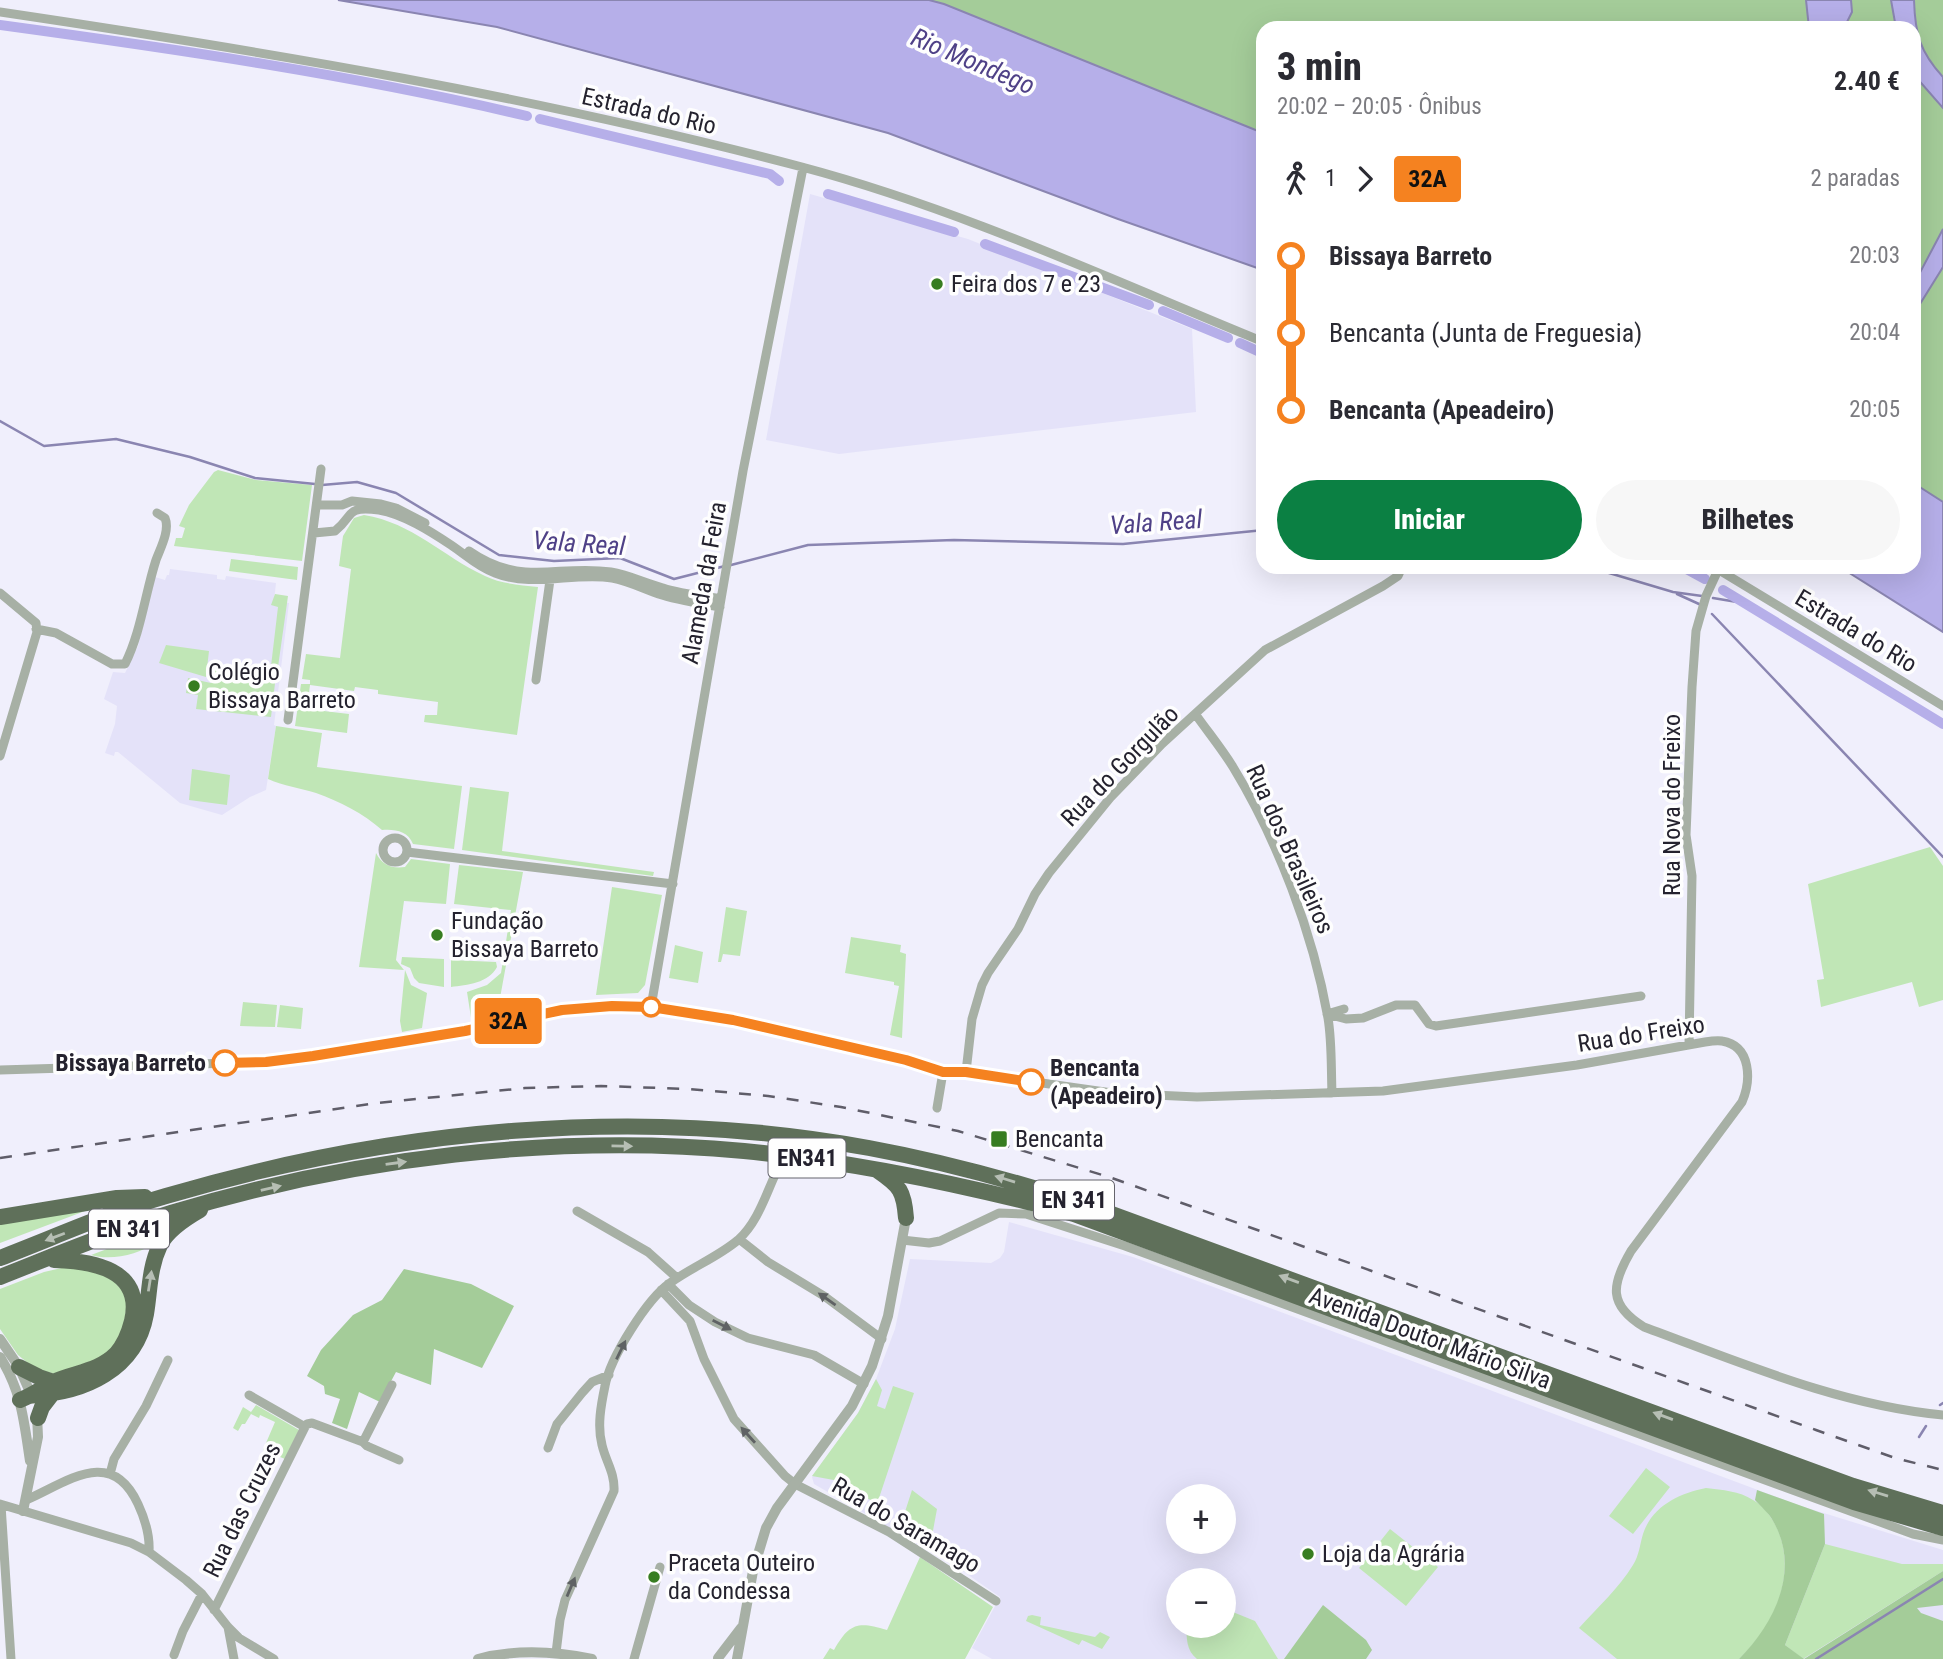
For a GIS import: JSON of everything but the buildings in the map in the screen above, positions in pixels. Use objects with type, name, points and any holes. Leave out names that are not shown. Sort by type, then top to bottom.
[{"type":"highway","name":"EN 341","points":[[0,1258],[165,1196],[264,1170],[381,1146],[516,1130],[591,1126],[761,1133],[870,1148],[998,1177],[1079,1202],[1853,1486],[1943,1513]]},
{"type":"highway","name":"EN 341","points":[[0,1277],[170,1214],[386,1164],[517,1149],[605,1146],[741,1151]]},
{"type":"highway","name":"EN341","points":[[741,1151],[873,1168]]},
{"type":"highway","name":"EN 341","points":[[873,1168],[1074,1214],[1854,1502],[1943,1528]]},
{"type":"highway","points":[[873,1168],[901,1189],[905,1199],[906,1218]]},
{"type":"highway","points":[[906,1218],[919,1189],[951,1184]]},
{"type":"highway","points":[[0,1217],[117,1198],[165,1196]]},
{"type":"highway","points":[[19,1367],[53,1388],[99,1379],[122,1364],[139,1340],[146,1315],[150,1275],[161,1243],[186,1218],[214,1202]]},
{"type":"highway","points":[[26,1397],[93,1371],[116,1354],[129,1336],[134,1311],[133,1295],[122,1277],[99,1264],[46,1259]]},
{"type":"highway","points":[[38,1418],[53,1388]]},
{"type":"street","name":"Estrada do Rio","points":[[0,12],[431,83],[536,104],[803,168],[960,218],[1256,339]]},
{"type":"street","name":"Alameda da Feira","points":[[651,1007],[764,361],[803,168]]},
{"type":"street","points":[[289,720],[321,469]]},
{"type":"street","points":[[317,505],[352,501],[396,508],[477,557],[507,570],[529,573],[598,570],[614,572],[721,603]]},
{"type":"street","points":[[335,505],[346,517]]},
{"type":"street","points":[[314,533],[335,531],[346,517],[357,510],[380,510],[399,516],[497,574],[517,579],[611,578],[665,596],[721,603]]},
{"type":"street","points":[[36,629],[55,633],[113,664],[125,664],[135,645],[151,575],[167,528],[166,518],[157,513]]},
{"type":"street","name":"Rua do Gorgulão","points":[[966,1072],[972,1019],[982,985],[1018,929],[1049,873],[1110,798],[1162,744],[1265,650],[1383,586],[1399,574]]},
{"type":"street","name":"Rua Nova do Freixo","points":[[1689,1044],[1692,876],[1686,835],[1692,687],[1696,631],[1714,574]]},
{"type":"street","name":"Estrada do Rio","points":[[1726,574],[1943,706]]},
{"type":"street","points":[[536,680],[550,580]]},
{"type":"street","points":[[0,593],[36,623],[0,756]]},
{"type":"street","name":"Rua dos Brasileiros","points":[[1196,715],[1233,766],[1275,850],[1314,953],[1327,1014],[1332,1093]]},
{"type":"street","points":[[407,852],[673,884]]},
{"type":"street","points":[[1327,1014],[1346,1019],[1363,1018],[1396,1005],[1415,1005],[1429,1024],[1436,1026],[1641,996]]},
{"type":"street","name":"Rua do Freixo","points":[[0,1070],[266,1062],[465,1031],[562,1010],[612,1006],[651,1007],[733,1020],[906,1060],[943,1072],[966,1072],[1112,1093],[1197,1097],[1382,1091],[1577,1065],[1689,1044],[1722,1041],[1732,1045],[1741,1054],[1749,1069],[1749,1082],[1742,1102],[1620,1270],[1616,1294],[1621,1309],[1629,1318],[1644,1327],[1779,1377],[1870,1404],[1943,1415]]},
{"type":"street","points":[[1327,1014],[1344,1009]]},
{"type":"street","points":[[937,1108],[943,1072]]},
{"type":"street","points":[[556,1653],[565,1600],[614,1491],[613,1473],[603,1449],[600,1422],[609,1375],[634,1326],[669,1284],[739,1239],[753,1223],[775,1175]]},
{"type":"street","points":[[577,1211],[648,1252],[669,1284],[689,1305],[715,1322],[748,1338],[814,1355],[864,1384]]},
{"type":"street","name":"Avenida Doutor Mário Silva","points":[[902,1240],[929,1243],[940,1241],[999,1213],[1026,1213],[1125,1245],[1900,1529],[1943,1540]]},
{"type":"street","points":[[737,1659],[759,1548],[771,1518],[838,1427],[864,1384],[882,1339],[906,1218]]},
{"type":"street","points":[[739,1239],[768,1262],[824,1296],[882,1339]]},
{"type":"street","name":"Rua do Saramago","points":[[669,1284],[690,1321],[704,1359],[734,1419],[785,1476],[795,1484],[889,1532],[996,1601]]},
{"type":"street","points":[[0,1339],[19,1367],[26,1397],[25,1421],[31,1467]]},
{"type":"street","points":[[0,1357],[38,1418],[36,1448],[24,1506]]},
{"type":"street","points":[[110,1474],[114,1459],[146,1406],[168,1360]]},
{"type":"street","points":[[548,1448],[557,1424],[582,1393],[592,1382],[609,1375]]},
{"type":"street","points":[[363,1442],[393,1385]]},
{"type":"street","name":"Rua das Cruzes","points":[[249,1395],[304,1427]]},
{"type":"street","name":"Rua das Cruzes","points":[[214,1610],[307,1424],[312,1423],[363,1442],[399,1460]]},
{"type":"street","points":[[24,1506],[77,1475],[89,1472],[110,1474],[127,1485],[137,1502],[150,1542],[149,1552]]},
{"type":"street","points":[[11,1659],[1,1504],[24,1506],[131,1543],[149,1552],[202,1594],[228,1627],[247,1643],[274,1659]]},
{"type":"street","points":[[634,1659],[660,1567]]},
{"type":"street","points":[[174,1655],[202,1594]]},
{"type":"street","points":[[721,1659],[743,1626]]},
{"type":"street","points":[[228,1627],[234,1659]]},
{"type":"street","points":[[478,1659],[515,1652],[556,1653],[592,1659]]},
{"type":"shaded area","name":"Feira dos 7 e 23","points":[[810,194],[968,239],[1192,329],[1196,412],[839,454],[766,440]]},
{"type":"shaded area","name":"Colégio Bissaya Barreto","points":[[170,569],[217,575],[217,579],[225,580],[226,576],[276,583],[274,601],[289,603],[276,726],[266,790],[222,815],[180,803],[118,752],[115,752],[114,756],[105,753],[115,724],[117,706],[104,699],[113,672],[125,673],[138,646],[155,577],[165,580]]},
{"type":"shaded area","points":[[1009,1222],[1133,1257],[1801,1506],[1943,1550],[1943,1659],[992,1659],[972,1648],[1000,1597],[954,1565],[814,1484],[812,1477],[858,1413],[876,1379],[895,1329],[910,1259],[991,1263],[1004,1252]]},
{"type":"green space","points":[[929,0],[1943,0],[1943,502],[1921,488],[1921,21],[1256,21],[1256,130]]},
{"type":"green space","points":[[218,470],[256,480],[312,485],[302,561],[174,546],[176,538],[182,538],[185,528],[179,526],[189,505]]},
{"type":"green space","points":[[364,515],[398,525],[491,579],[538,587],[517,735],[424,722],[425,715],[437,715],[438,702],[378,694],[378,690],[355,687],[354,691],[310,685],[307,709],[349,714],[347,733],[295,726],[301,684],[310,684],[310,680],[302,679],[306,654],[340,658],[351,569],[339,566],[343,536],[354,518]]},
{"type":"green space","points":[[231,559],[298,567],[297,580],[229,571]]},
{"type":"green space","points":[[275,594],[288,596],[278,667],[271,666],[278,607],[271,605]]},
{"type":"green space","points":[[166,645],[209,651],[206,677],[159,663]]},
{"type":"green space","points":[[213,667],[276,675],[271,717],[196,709],[198,695],[186,693],[188,678],[211,683]]},
{"type":"green space","points":[[276,726],[322,733],[317,767],[462,786],[454,849],[413,844],[404,834],[382,830],[359,813],[333,800],[268,779]]},
{"type":"green space","points":[[192,769],[230,775],[227,805],[189,800]]},
{"type":"green space","points":[[470,787],[509,792],[502,851],[654,872],[653,876],[462,850]]},
{"type":"green space","points":[[1930,847],[1943,866],[1943,1000],[1919,1007],[1912,982],[1821,1007],[1817,980],[1824,979],[1808,884]]},
{"type":"green space","points":[[376,853],[384,863],[396,867],[405,867],[411,859],[450,864],[446,904],[404,901],[396,960],[404,970],[359,967]]},
{"type":"green space","points":[[459,865],[523,872],[498,1009],[491,1018],[472,1024],[467,992],[487,985],[501,973],[511,910],[454,904]]},
{"type":"green space","points":[[612,887],[662,895],[645,985],[638,993],[596,995]]},
{"type":"green space","points":[[726,907],[747,911],[740,956],[723,954],[721,962],[718,962]]},
{"type":"green space","points":[[851,937],[901,945],[900,952],[906,954],[902,1038],[890,1035],[899,986],[894,985],[894,982],[845,973]]},
{"type":"green space","points":[[675,945],[703,952],[698,983],[669,978]]},
{"type":"green space","points":[[402,957],[444,959],[444,987],[419,983],[410,968],[401,964]]},
{"type":"green space","points":[[451,960],[496,962],[497,967],[483,980],[451,987]]},
{"type":"green space","points":[[405,970],[411,985],[427,993],[422,1028],[402,1032],[400,1021]]},
{"type":"green space","points":[[243,1002],[277,1005],[275,1027],[240,1026]]},
{"type":"green space","points":[[280,1005],[303,1008],[301,1029],[277,1027]]},
{"type":"green space","points":[[93,1208],[0,1243],[0,1220]]},
{"type":"green space","points":[[171,1225],[149,1247],[133,1253],[116,1257],[91,1255]]},
{"type":"green space","points":[[79,1264],[111,1278],[128,1297],[122,1337],[105,1356],[56,1374],[39,1370],[18,1355],[0,1329],[0,1289],[44,1272]]},
{"type":"green space","points":[[404,1269],[471,1284],[514,1306],[482,1368],[434,1349],[431,1385],[396,1372],[380,1402],[359,1392],[347,1429],[332,1423],[340,1399],[325,1394],[324,1386],[307,1376],[321,1350],[353,1315],[382,1300]]},
{"type":"green space","points":[[876,1379],[882,1390],[877,1406],[885,1409],[893,1386],[914,1393],[877,1504],[839,1481],[812,1476],[858,1413]]},
{"type":"green space","points":[[256,1405],[299,1430],[285,1459],[263,1450],[275,1422],[251,1414],[238,1431],[233,1428],[243,1407],[251,1412]]},
{"type":"green space","points":[[1646,1468],[1670,1487],[1633,1534],[1609,1516]]},
{"type":"green space","points":[[1706,1488],[1731,1491],[1748,1497],[1764,1509],[1777,1528],[1785,1564],[1779,1599],[1772,1615],[1752,1646],[1739,1659],[1617,1659],[1579,1628],[1615,1590],[1633,1565],[1647,1524],[1660,1508],[1686,1493]]},
{"type":"green space","points":[[912,1490],[937,1509],[932,1536],[903,1518]]},
{"type":"green space","points":[[1757,1490],[1824,1514],[1825,1544],[1785,1645],[1804,1659],[1739,1659],[1752,1645],[1773,1612],[1784,1576],[1785,1558],[1781,1539],[1771,1518],[1755,1500]]},
{"type":"green space","points":[[1390,1529],[1438,1567],[1406,1606],[1359,1568]]},
{"type":"green space","points":[[1825,1544],[1902,1564],[1943,1564],[1943,1571],[1803,1659],[1785,1645]]},
{"type":"green space","points":[[920,1557],[993,1607],[965,1659],[823,1659],[830,1648],[834,1650],[845,1634],[855,1626],[887,1630]]},
{"type":"green space","points":[[1943,1571],[1943,1605],[1917,1608],[1921,1613],[1943,1621],[1943,1659],[1804,1659]]},
{"type":"green space","points":[[1323,1605],[1366,1640],[1372,1650],[1366,1659],[1284,1659]]},
{"type":"green space","points":[[1236,1613],[1255,1621],[1278,1659],[1197,1659],[1193,1656],[1187,1640],[1236,1638]]},
{"type":"green space","points":[[1028,1616],[1041,1617],[1040,1625],[1095,1637],[1100,1632],[1110,1637],[1102,1649],[1082,1640],[1079,1645],[1026,1621]]},
{"type":"water","name":"Rio Mondego","points":[[338,0],[929,0],[944,4],[1256,130],[1256,268],[888,133],[497,27]]},
{"type":"water","points":[[1806,0],[1851,0],[1852,12],[1848,21],[1808,21]]},
{"type":"water","points":[[1891,0],[1914,0],[1916,21],[1895,21]]},
{"type":"water","points":[[1921,44],[1943,77],[1943,108],[1921,83]]},
{"type":"water","points":[[1943,229],[1943,267],[1921,302],[1921,271]]},
{"type":"water","points":[[1921,488],[1943,502],[1943,632],[1851,574],[1921,574]]},
{"type":"waterway","points":[[0,25],[331,76],[527,116]]},
{"type":"waterway","points":[[540,119],[770,174],[779,181]]},
{"type":"waterway","points":[[828,194],[954,232]]},
{"type":"waterway","points":[[985,244],[1149,305]]},
{"type":"waterway","points":[[1163,311],[1228,338]]},
{"type":"waterway","points":[[1240,343],[1256,350]]},
{"type":"waterway","name":"Vala Real","points":[[0,421],[44,446],[116,439],[190,457],[255,478],[315,484]]},
{"type":"waterway","name":"Vala Real","points":[[322,485],[357,482],[396,493],[499,555],[554,561],[620,558],[674,579],[725,566]]},
{"type":"waterway","name":"Vala Real","points":[[731,565],[808,545],[954,540],[1123,544],[1256,531]]},
{"type":"waterway","name":"Vala Real","points":[[1613,574],[1673,592],[1702,596]]},
{"type":"waterway","points":[[1696,574],[1705,579]]},
{"type":"waterway","points":[[1723,590],[1943,724]]},
{"type":"waterway","points":[[1677,594],[1699,604]]},
{"type":"waterway","name":"Vala Real","points":[[1713,598],[1743,603]]},
{"type":"waterway","points":[[1712,614],[1943,857]]},
{"type":"waterway","points":[[1919,1437],[1926,1426]]},
{"type":"waterway","points":[[1816,1659],[1943,1579]]},
{"type":"railway","points":[[0,1158],[377,1103],[525,1088],[601,1086],[689,1089],[768,1096],[841,1107],[958,1131],[1112,1178],[1895,1458],[1943,1470]]},
{"type":"bus line","name":"32A","points":[[225,1063],[266,1062],[313,1056],[465,1031],[562,1010],[612,1006],[651,1007],[733,1020],[906,1060],[943,1072],[966,1072],[1031,1082]]},
{"type":"place","name":"Feira dos 7 e 23","points":[[937,284]]},
{"type":"place","name":"Colégio Bissaya Barreto","points":[[194,686]]},
{"type":"place","name":"Fundação Bissaya Barreto","points":[[437,935]]},
{"type":"place","name":"Bissaya Barreto","points":[[225,1063]]},
{"type":"place","name":"Bencanta (Apeadeiro)","points":[[1031,1082]]},
{"type":"place","name":"Bencanta","points":[[999,1139]]},
{"type":"place","name":"Loja da Agrária","points":[[1308,1554]]},
{"type":"place","name":"Praceta Outeiro da Condessa","points":[[654,1577]]}]
